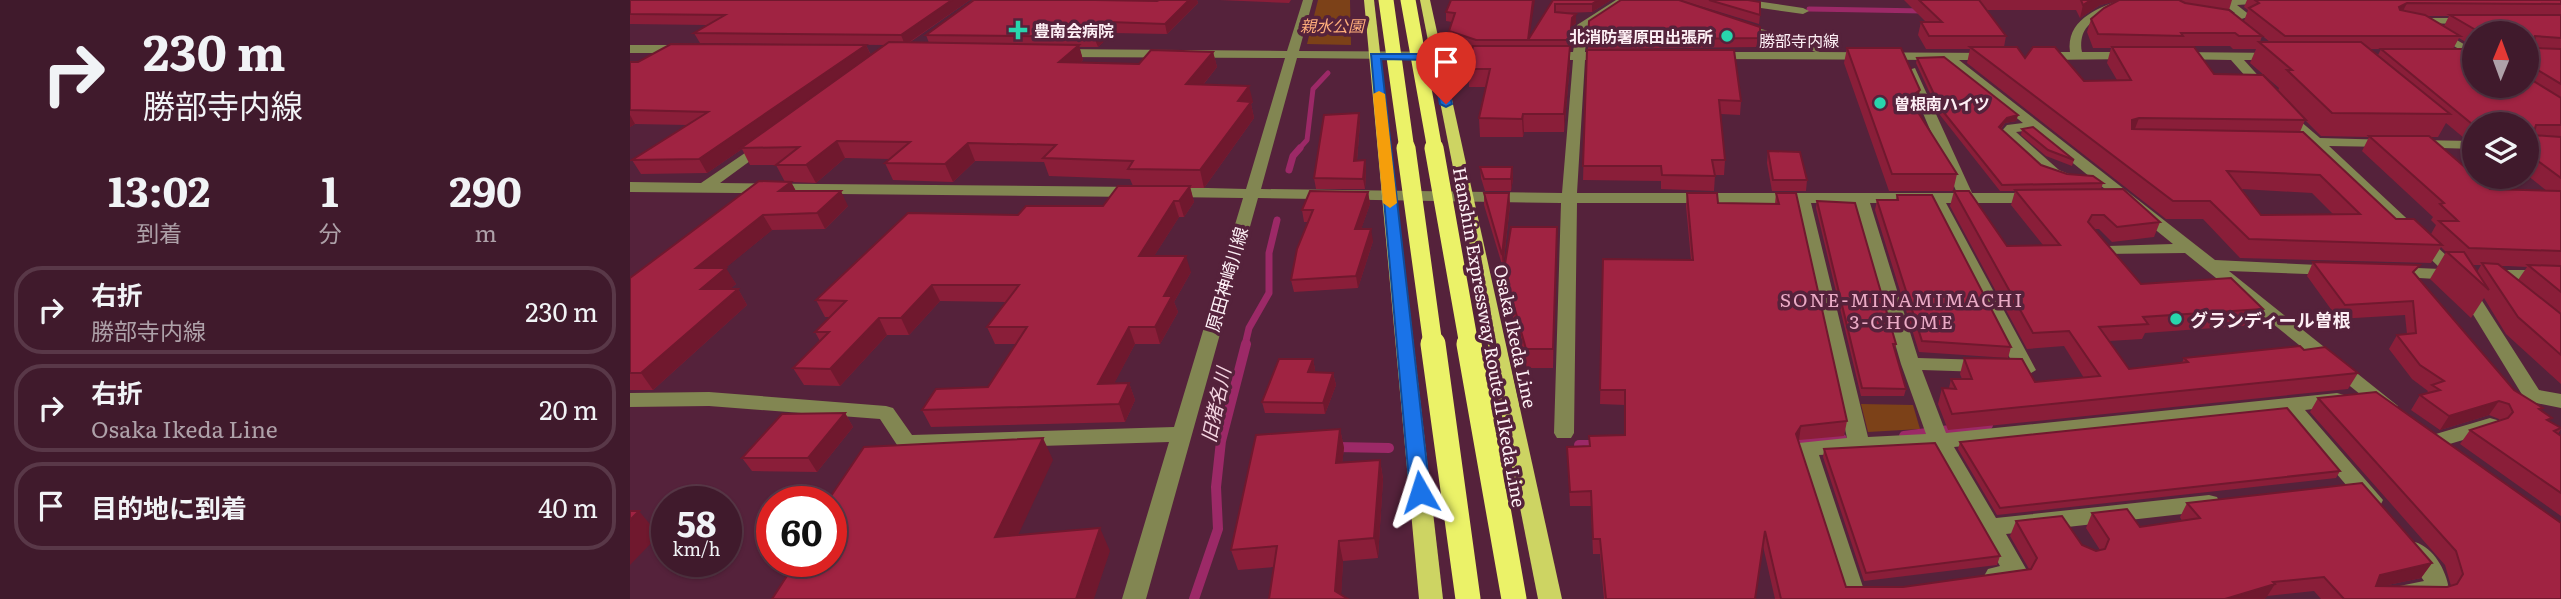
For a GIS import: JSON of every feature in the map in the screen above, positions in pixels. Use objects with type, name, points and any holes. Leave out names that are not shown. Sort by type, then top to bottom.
[{"type":"highway","points":[[1386,0],[1468,599]]},
{"type":"highway","name":"Hanshin Expressway Route 11 Ikeda Line","points":[[1408,0],[1514,599]]},
{"type":"main road","points":[[1369,0],[1431,599]]},
{"type":"main road","name":"Osaka Ikeda Line","points":[[1425,0],[1550,599]]},
{"type":"street","name":"原田神崎川線","points":[[1135,599],[1308,0]]},
{"type":"street","points":[[1564,433],[1569,198],[1581,62],[1578,56],[1581,27],[1624,0]]},
{"type":"street","points":[[1726,0],[1801,15],[1792,43],[1784,56]]},
{"type":"street","points":[[2076,56],[2074,37],[2078,29],[2102,5],[2130,0]]},
{"type":"street","points":[[2212,15],[2245,16],[2227,2],[2268,0]]},
{"type":"street","points":[[2168,56],[2282,56],[2228,17]]},
{"type":"street","points":[[1571,18],[1593,18]]},
{"type":"street","points":[[1726,21],[1818,50],[1822,56]]},
{"type":"street","points":[[2401,21],[2462,22]]},
{"type":"street","points":[[2421,21],[2462,48]]},
{"type":"street","points":[[630,49],[699,50]]},
{"type":"street","points":[[1040,53],[1514,56]]},
{"type":"street","points":[[1539,56],[1625,57]]},
{"type":"street","name":"勝部寺内線","points":[[1703,56],[1999,56]]},
{"type":"street","points":[[1904,56],[1967,199]]},
{"type":"street","points":[[1947,56],[2374,396],[2457,456]]},
{"type":"street","points":[[2024,56],[2142,56]]},
{"type":"street","points":[[2234,56],[2315,142],[2456,275],[2533,396],[2561,401]]},
{"type":"street","points":[[2448,56],[2462,56]]},
{"type":"street","points":[[2036,126],[2012,128],[2007,133],[2054,173],[2069,177],[2095,174]]},
{"type":"street","points":[[2438,129],[2458,145]]},
{"type":"street","points":[[704,188],[781,132]]},
{"type":"street","points":[[2289,142],[2462,145]]},
{"type":"street","points":[[630,187],[1251,193],[1465,198],[2056,198]]},
{"type":"street","points":[[2096,197],[2123,196]]},
{"type":"street","points":[[1803,199],[1858,440]]},
{"type":"street","points":[[1861,199],[1910,364],[1937,435],[2017,574],[1976,579]]},
{"type":"street","points":[[1910,364],[2019,369],[1936,199]]},
{"type":"street","points":[[2093,234],[2123,268]]},
{"type":"street","points":[[2108,251],[2187,248]]},
{"type":"street","points":[[2208,265],[2347,270]]},
{"type":"street","points":[[2375,271],[2456,275],[2561,275]]},
{"type":"street","points":[[2495,275],[2514,291]]},
{"type":"street","points":[[1881,591],[1854,597],[1806,448],[1858,440],[2374,396]]},
{"type":"street","points":[[630,400],[709,398],[886,413],[906,443],[1182,434]]},
{"type":"street","points":[[2290,405],[2385,515]]},
{"type":"street","points":[[2436,441],[2490,425]]},
{"type":"street","points":[[2334,489],[2360,486]]},
{"type":"street","points":[[1990,527],[2070,528],[2232,500]]},
{"type":"street","points":[[2379,599],[2442,594],[2435,574],[2402,535]]},
{"type":"green space","name":"親水公園","points":[[1318,0],[1350,0],[1351,45],[1307,44]]},
{"type":"green space","points":[[1861,404],[1913,405],[1920,429],[1868,432]]},
{"type":"building","points":[[630,0],[952,0],[901,35],[694,33],[725,15],[630,14]]},
{"type":"building","points":[[974,0],[1189,0],[1165,24],[1110,22],[1094,37],[926,35]]},
{"type":"building","points":[[1451,0],[1533,0],[1528,40],[1476,40],[1449,31],[1455,13],[1446,12]]},
{"type":"building","points":[[1553,0],[1598,0],[1592,4],[1555,4],[1555,12],[1576,14],[1572,18],[1570,40],[1528,40]]},
{"type":"building","points":[[1621,0],[1679,0],[1760,27],[1760,38],[1588,40],[1589,21]]},
{"type":"building","points":[[1709,0],[1760,2],[1760,15]]},
{"type":"building","points":[[1919,0],[1979,0],[2006,36],[1929,36],[1921,22],[1942,22]]},
{"type":"building","points":[[2119,0],[2179,0],[2229,10],[2262,36],[2239,36],[2235,33],[2181,33],[2183,36],[2098,34],[2091,19]]},
{"type":"building","points":[[2255,0],[2561,0],[2561,4],[2407,3],[2399,7],[2400,10],[2425,15],[2460,36],[2285,36],[2249,8],[2259,3]]},
{"type":"building","points":[[2450,15],[2561,15],[2561,38],[2539,36],[2539,21],[2462,22]]},
{"type":"building","points":[[889,42],[1079,45],[1059,62],[1139,64],[1151,50],[1213,52],[1186,84],[1249,86],[1238,101],[1251,102],[1200,170],[1128,169],[1133,161],[1043,158],[1056,145],[968,143],[945,164],[885,163],[910,142],[837,141],[806,165],[776,165],[799,147],[741,148]]},
{"type":"building","points":[[2259,42],[2361,42],[2450,114],[2332,113],[2287,70],[2292,70]]},
{"type":"building","points":[[671,44],[866,45],[699,159],[632,160],[708,112],[630,110],[630,62],[638,62]]},
{"type":"building","points":[[1473,46],[1570,46],[1564,114],[1523,114],[1522,119],[1479,118],[1490,69],[1468,69]]},
{"type":"building","points":[[1970,47],[2017,47],[2025,58],[2033,47],[2055,47],[2084,81],[2131,80],[2112,47],[2194,47],[2214,74],[2263,75],[2306,120],[2139,118],[2132,120],[2132,129],[2303,132],[2396,219],[2414,219],[2442,245],[2249,239],[2210,201],[2173,201]],"holes":[[[2227,171],[2320,175],[2360,214],[2261,215]]]},
{"type":"building","points":[[1847,48],[1901,48],[1920,90],[1909,98],[1957,174],[1892,174]]},
{"type":"building","points":[[2539,48],[2561,49],[2561,84],[2539,71]]},
{"type":"building","points":[[2381,49],[2462,49],[2462,98],[2539,98],[2539,84],[2561,98],[2561,125],[2539,125],[2539,112],[2462,112],[2462,116]]},
{"type":"building","points":[[1587,50],[1734,50],[1741,101],[1719,100],[1725,160],[1712,160],[1715,176],[1662,175],[1661,166],[1583,166]]},
{"type":"building","points":[[1944,57],[2018,115],[2007,118],[1999,127],[2041,165],[2067,174],[2093,176],[2103,183],[2002,185],[1941,109],[1917,58]]},
{"type":"building","points":[[1359,113],[1354,161],[1365,160],[1363,179],[1314,178],[1324,115]]},
{"type":"building","points":[[2033,127],[2074,160],[2048,150],[2022,129]]},
{"type":"building","points":[[2539,135],[2561,137],[2561,178],[2539,162]]},
{"type":"building","points":[[2369,136],[2429,136],[2462,165],[2462,189],[2561,191],[2561,251],[2469,248],[2439,221],[2458,221],[2440,204],[2444,203]]},
{"type":"building","points":[[1768,151],[1800,152],[1807,180],[1773,180]]},
{"type":"building","points":[[1480,167],[1512,167],[1511,179],[1484,179]]},
{"type":"building","points":[[759,181],[791,182],[779,191],[841,191],[817,213],[763,215],[696,268],[726,268],[701,289],[738,289],[641,373],[630,373],[630,278]]},
{"type":"building","points":[[1118,186],[1190,186],[1179,201],[1174,201],[1139,256],[1186,256],[1164,296],[1172,296],[1155,327],[1129,327],[1098,384],[1129,383],[1119,404],[922,410],[936,389],[988,387],[1027,327],[987,327],[1019,285],[932,285],[901,318],[879,318],[830,369],[793,368],[829,332],[815,332],[846,301],[816,300],[908,213],[1018,215],[1026,206],[1103,206]]},
{"type":"building","points":[[2123,189],[2160,222],[2117,227],[2104,215],[2092,215],[2088,222],[2141,284],[2231,278],[2263,309],[2143,317],[2148,324],[2099,327],[2129,369],[2188,362],[2184,358],[2300,346],[2304,350],[2325,347],[2358,373],[1952,414],[1942,388],[1956,389],[1951,379],[1972,379],[1964,358],[2022,359],[2035,382],[2100,376],[2069,331],[2033,333],[1954,191],[1969,191],[2007,246],[2060,245],[2015,190]]},
{"type":"building","points":[[1310,191],[1368,192],[1355,229],[1371,229],[1356,276],[1291,280],[1297,249],[1313,210],[1302,210]]},
{"type":"building","points":[[1484,193],[1509,193],[1502,255]]},
{"type":"building","points":[[1687,193],[1717,193],[1718,203],[1779,204],[1776,193],[1796,193],[1847,421],[1801,426],[1796,434],[1846,587],[1903,587],[2031,569],[2037,558],[2016,521],[2062,516],[2082,545],[2096,551],[2105,549],[2109,539],[2092,513],[2127,509],[2140,527],[2200,518],[2187,503],[2362,483],[2432,563],[2380,575],[2376,586],[2447,587],[2457,584],[2463,574],[2456,551],[2318,398],[2376,392],[2561,523],[2561,599],[2344,599],[2324,577],[2273,582],[2275,584],[2225,599],[1781,599],[1765,531],[1755,599],[1606,599],[1600,539],[1593,539],[1591,491],[1570,492],[1567,447],[1590,446],[1589,436],[1625,435],[1625,390],[1600,390],[1603,259],[1693,260]]},
{"type":"building","points":[[1897,195],[1932,195],[2011,347],[1922,341],[1877,200],[1898,200]]},
{"type":"building","points":[[1817,201],[1855,203],[1896,344],[1893,344],[1906,389],[1862,388]]},
{"type":"building","points":[[1511,227],[1557,227],[1553,349],[1526,349],[1504,270]]},
{"type":"building","points":[[2447,252],[2464,252],[2489,290]]},
{"type":"building","points":[[2313,262],[2420,265],[2413,272],[2514,390],[2543,408],[2539,409],[2552,418],[2547,420],[2561,428],[2554,431],[2561,436],[2561,493],[2470,430],[2508,418],[2513,412],[2509,404],[2499,401],[2449,416],[2420,395],[2440,390],[2432,385],[2444,381],[2420,365],[2397,335],[2416,333],[2413,301],[2345,305]]},
{"type":"building","points":[[2482,263],[2498,264],[2561,314],[2561,355],[2518,317]]},
{"type":"building","points":[[2528,265],[2561,266],[2561,292]]},
{"type":"building","points":[[1279,359],[1313,359],[1308,372],[1333,373],[1323,403],[1262,402]]},
{"type":"building","points":[[2287,408],[2340,471],[2000,508],[1960,442]]},
{"type":"building","points":[[845,413],[808,458],[742,458],[782,414]]},
{"type":"building","points":[[1340,429],[1336,463],[1380,460],[1374,538],[1339,541],[1335,591],[1348,599],[1269,599],[1277,546],[1231,550],[1256,435]]},
{"type":"building","points":[[1043,438],[995,537],[1100,528],[1076,599],[772,599],[786,577],[847,577],[847,486],[838,486],[864,447]]},
{"type":"building","points":[[1935,443],[2000,556],[1866,573],[1824,449]]},
{"type":"building","points":[[630,511],[639,511],[630,520]]},
{"type":"waterway","points":[[1809,9],[1925,11]]},
{"type":"waterway","name":"旧猪名川","points":[[1298,150],[1307,140],[1313,89],[1328,73]]},
{"type":"waterway","name":"旧猪名川","points":[[1289,170],[1293,156],[1300,148]]},
{"type":"waterway","name":"旧猪名川","points":[[1245,345],[1249,328],[1269,293],[1269,253],[1277,220]]},
{"type":"waterway","name":"旧猪名川","points":[[1194,599],[1218,529],[1216,487],[1221,441],[1246,344]]},
{"type":"waterway","points":[[1904,436],[1988,425]]},
{"type":"waterway","points":[[1788,441],[1842,439]]},
{"type":"waterway","points":[[1579,445],[1600,445]]},
{"type":"waterway","points":[[1336,447],[1389,448]]},
{"type":"slow traffic","points":[[1379,94],[1390,203]]},
{"type":"place","name":"豊南会病院","points":[[1018,30]]},
{"type":"place","name":"北消防署原田出張所","points":[[1727,36]]},
{"type":"place","name":"曽根南ハイツ","points":[[1880,103]]},
{"type":"place","name":"グランディール曽根","points":[[2176,319]]},
{"type":"district","name":"SONE-MINAMIMACHI 3-CHOME","points":[[1902,310]]},
{"type":"route","points":[[1420,492],[1375,56],[1437,56],[1446,104]]}]
